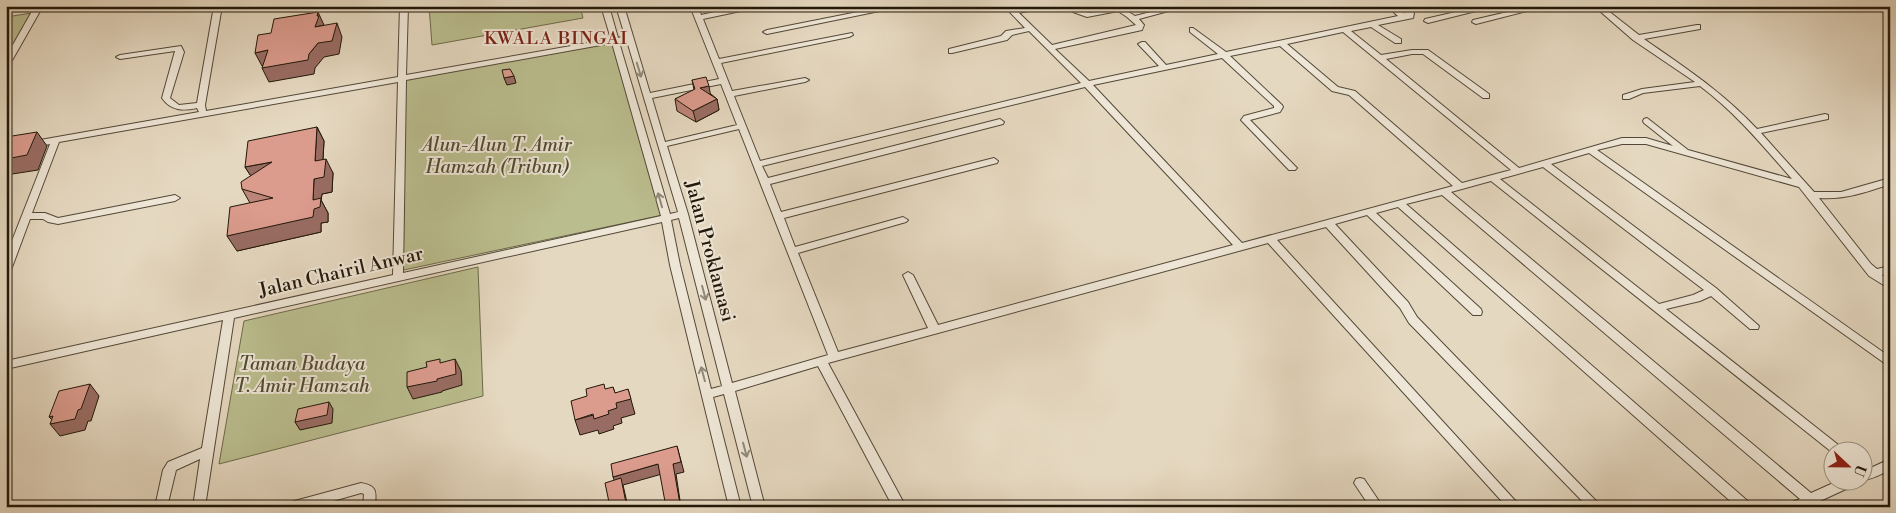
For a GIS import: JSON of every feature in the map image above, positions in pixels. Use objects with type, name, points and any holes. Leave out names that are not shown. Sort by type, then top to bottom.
[{"type":"street","points":[[6,64],[38,6]]},
{"type":"street","points":[[203,114],[201,105],[218,6]]},
{"type":"street","points":[[398,276],[404,6]]},
{"type":"street","name":"Jalan Proklamasi","points":[[605,6],[666,218],[675,265],[735,507]]},
{"type":"street","name":"Jalan Proklamasi","points":[[620,6],[683,214],[760,507]]},
{"type":"street","points":[[694,6],[835,358]]},
{"type":"street","points":[[767,32],[901,6]]},
{"type":"street","points":[[1010,9],[1045,6]]},
{"type":"street","points":[[1049,48],[1139,28],[1140,25],[1128,13],[1118,7],[1087,15],[1079,14],[1070,6]]},
{"type":"street","points":[[1134,18],[1184,6]]},
{"type":"street","points":[[1390,6],[1407,16]]},
{"type":"street","points":[[1400,6],[1410,13],[1407,16]]},
{"type":"street","points":[[1428,21],[1493,6]]},
{"type":"street","points":[[1476,22],[1543,6]]},
{"type":"street","points":[[1597,6],[1636,38],[1721,98],[1810,194],[1873,274],[1890,286]]},
{"type":"street","points":[[699,18],[750,7]]},
{"type":"street","points":[[1010,9],[1029,30],[1087,84],[1240,247]]},
{"type":"street","points":[[758,164],[1087,84],[1407,16]]},
{"type":"street","points":[[1372,24],[1398,41]]},
{"type":"street","points":[[1636,38],[1697,27]]},
{"type":"street","points":[[952,51],[1004,38],[1009,33],[1029,30]]},
{"type":"street","points":[[1193,30],[1224,55],[1279,107],[1277,110],[1245,120],[1292,168]]},
{"type":"street","points":[[1345,30],[1518,172]]},
{"type":"street","points":[[716,62],[849,35]]},
{"type":"street","points":[[6,150],[402,77],[629,38]]},
{"type":"street","points":[[1281,43],[1335,89],[1352,93],[1460,187]]},
{"type":"street","points":[[1142,44],[1164,68]]},
{"type":"street","points":[[120,57],[178,48],[180,52],[166,98],[168,104],[187,108],[201,105]]},
{"type":"street","points":[[1380,58],[1412,52],[1425,52],[1486,96]]},
{"type":"street","points":[[729,94],[805,80]]},
{"type":"street","points":[[647,96],[724,81]]},
{"type":"street","points":[[1626,97],[1642,91],[1700,84]]},
{"type":"street","points":[[1754,132],[1826,117]]},
{"type":"street","points":[[1647,121],[1688,154]]},
{"type":"street","points":[[765,182],[1000,122]]},
{"type":"street","points":[[662,145],[742,126]]},
{"type":"street","points":[[6,270],[55,141]]},
{"type":"street","points":[[708,394],[1327,222],[1518,172],[1622,141],[1646,141],[1800,184]]},
{"type":"street","points":[[1590,149],[1890,363]]},
{"type":"street","points":[[779,216],[994,161]]},
{"type":"street","points":[[1545,164],[1712,291],[1754,326]]},
{"type":"street","points":[[1493,178],[1824,440]]},
{"type":"street","points":[[1810,194],[1826,197],[1840,196],[1890,181]]},
{"type":"street","points":[[1444,191],[1810,500]]},
{"type":"street","points":[[26,216],[45,216],[51,220],[58,221],[174,198]]},
{"type":"street","points":[[1400,203],[1746,507]]},
{"type":"street","points":[[1368,211],[1477,312]]},
{"type":"street","name":"Jalan Chairil Anwar","points":[[6,365],[398,276],[683,214]]},
{"type":"street","points":[[793,251],[904,220]]},
{"type":"street","points":[[1327,222],[1404,306],[1413,320],[1596,507]]},
{"type":"street","points":[[1270,239],[1516,507]]},
{"type":"street","points":[[1873,274],[1890,269]]},
{"type":"street","points":[[908,275],[935,331]]},
{"type":"street","points":[[1657,308],[1696,298],[1712,291]]},
{"type":"street","points":[[198,507],[229,315]]},
{"type":"street","points":[[821,362],[900,507]]},
{"type":"street","points":[[161,507],[169,470],[172,466],[207,451]]},
{"type":"street","points":[[1874,470],[1890,464]]},
{"type":"street","points":[[1360,483],[1378,507]]},
{"type":"street","points":[[291,507],[360,488],[367,489],[370,493],[369,507]]},
{"type":"street","points":[[1794,507],[1832,490]]},
{"type":"green space","points":[[429,6],[580,6],[583,18],[432,45]]},
{"type":"green space","points":[[32,13],[6,59],[6,17]]},
{"type":"green space","name":"Alun-Alun T. Amir Hamzah (Tribun)","points":[[614,42],[663,215],[399,271],[405,78]]},
{"type":"green space","name":"Taman Budaya T. Amir Hamzah","points":[[478,267],[483,396],[219,464],[244,321]]},
{"type":"building","points":[[318,12],[317,16],[319,16],[315,27],[337,23],[332,41],[318,43],[309,54],[308,60],[262,68],[268,50],[255,53],[258,35],[271,33],[274,19]]},
{"type":"building","points":[[510,69],[514,76],[504,78],[502,70]]},
{"type":"building","points":[[706,77],[709,86],[700,88],[717,99],[693,111],[675,99],[695,89],[692,80]]},
{"type":"building","points":[[317,127],[315,161],[326,159],[324,177],[314,179],[313,200],[321,198],[320,207],[314,209],[313,217],[227,236],[230,207],[273,198],[242,189],[241,182],[272,162],[245,167],[248,141]]},
{"type":"building","points":[[37,132],[27,155],[6,159],[6,137]]},
{"type":"building","points":[[440,359],[440,363],[455,359],[456,374],[437,379],[437,381],[407,387],[407,372],[427,367],[426,362]]},
{"type":"building","points":[[90,384],[81,409],[78,410],[75,419],[50,424],[53,416],[49,417],[59,391]]},
{"type":"building","points":[[604,384],[605,389],[613,387],[615,393],[628,389],[631,399],[616,403],[617,408],[608,411],[609,414],[594,419],[593,414],[575,420],[571,401],[587,396],[586,389]]},
{"type":"building","points":[[329,402],[327,415],[295,422],[298,409]]},
{"type":"building","points":[[677,446],[681,462],[673,464],[680,504],[666,507],[658,464],[613,477],[611,464]]},
{"type":"building","points":[[621,478],[626,503],[610,507],[605,483]]},
{"type":"district","name":"KWALA BINGAI","points":[[556,38]]}]
